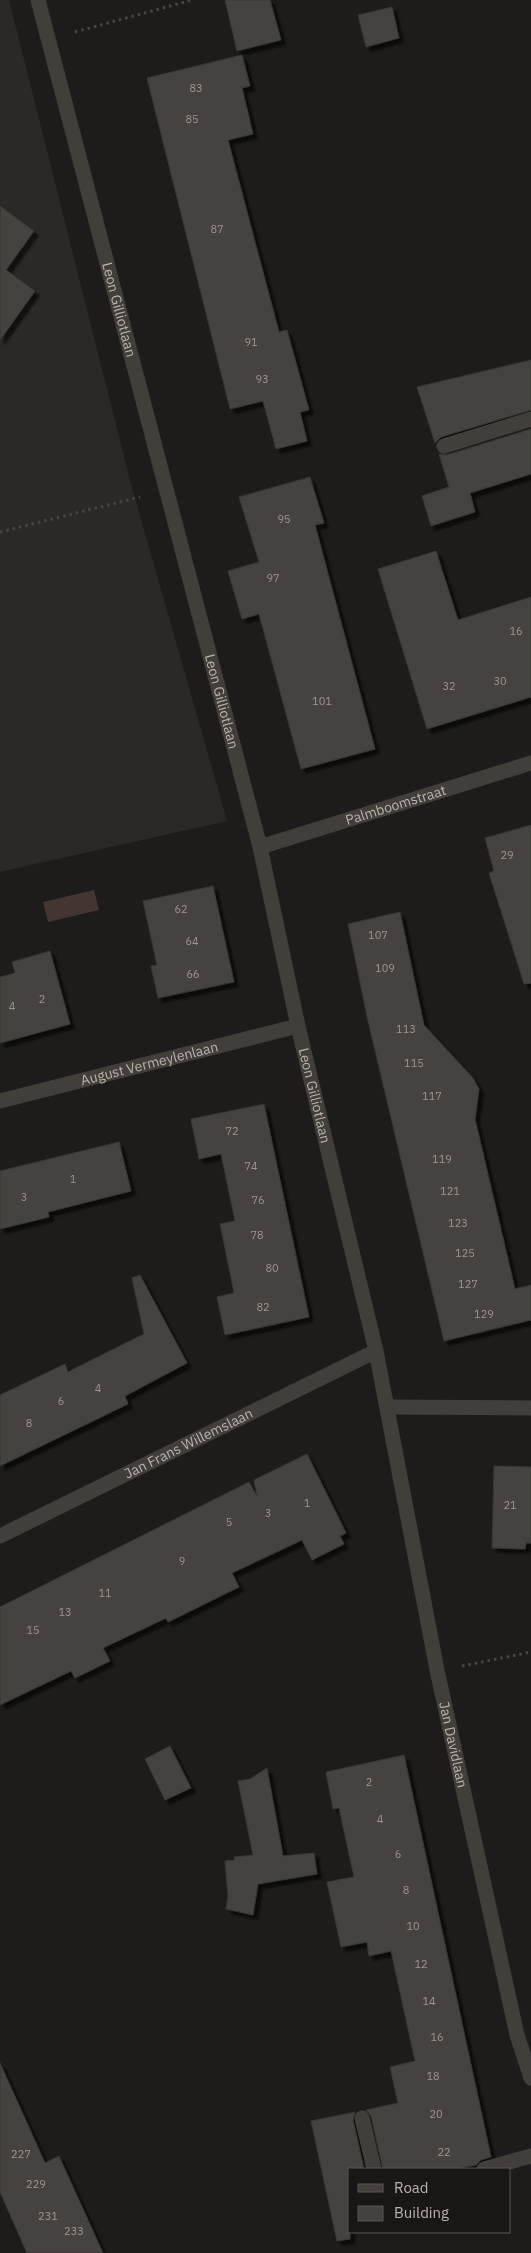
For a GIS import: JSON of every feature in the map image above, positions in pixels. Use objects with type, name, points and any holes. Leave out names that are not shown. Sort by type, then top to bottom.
[{"type":"street","name":"Leon Gilliotlaan","points":[[38,0],[260,847],[298,1026],[388,1407]]},
{"type":"street","points":[[444,446],[531,419]]},
{"type":"street","name":"Palmboomstraat","points":[[260,847],[531,763]]},
{"type":"street","name":"August Vermeylenlaan","points":[[0,1102],[298,1026]]},
{"type":"street","name":"Jan Frans Willemslaan","points":[[0,1536],[376,1351]]},
{"type":"street","points":[[388,1407],[531,1408]]},
{"type":"street","name":"Jan Davidlaan","points":[[388,1407],[437,1670],[517,2035],[531,2078]]},
{"type":"street","points":[[362,2118],[374,2168]]},
{"type":"street","points":[[488,2168],[531,2156]]},
{"type":"path","points":[[48,39],[192,0]]},
{"type":"path","points":[[0,532],[167,490]]},
{"type":"path","points":[[437,1670],[531,1652]]},
{"type":"shaded area","points":[[0,0],[9,0],[132,488],[227,821],[0,872]]},
{"type":"shaded area","points":[[94,890],[99,910],[48,922],[43,902]]},
{"type":"building","points":[[225,0],[270,0],[281,40],[237,51]]},
{"type":"building","points":[[392,7],[399,38],[366,47],[358,15]]},
{"type":"building","points":[[242,55],[250,86],[242,88],[253,134],[228,140],[279,332],[287,330],[309,410],[300,412],[307,441],[276,449],[263,401],[230,409],[147,78]]},
{"type":"building","points":[[0,206],[34,231],[6,270],[35,291],[0,340]]},
{"type":"building","points":[[531,360],[531,410],[441,437],[435,443],[417,387]]},
{"type":"building","points":[[531,429],[531,474],[470,493],[475,512],[431,526],[422,496],[449,487],[439,454],[447,455]]},
{"type":"building","points":[[310,477],[324,523],[315,525],[375,749],[301,769],[259,614],[242,619],[228,571],[259,562],[239,497]]},
{"type":"building","points":[[436,551],[458,620],[531,597],[531,697],[427,729],[378,569]]},
{"type":"building","points":[[531,825],[531,983],[524,984],[489,873],[494,871],[485,838]]},
{"type":"building","points":[[213,886],[234,982],[158,998],[151,966],[157,965],[143,901]]},
{"type":"building","points":[[400,912],[424,1025],[473,1078],[479,1089],[475,1119],[515,1289],[531,1285],[531,1320],[444,1341],[368,1021],[348,924]]},
{"type":"building","points":[[50,951],[70,1024],[0,1043],[0,977],[15,973],[12,962]]},
{"type":"building","points":[[264,1104],[309,1317],[225,1335],[217,1297],[234,1293],[220,1224],[235,1221],[221,1154],[199,1159],[191,1119]]},
{"type":"building","points":[[119,1142],[131,1191],[48,1212],[49,1217],[0,1229],[0,1171]]},
{"type":"building","points":[[140,1275],[187,1363],[125,1396],[128,1404],[0,1466],[0,1395],[65,1364],[68,1372],[144,1334],[132,1278]]},
{"type":"building","points":[[307,1454],[346,1533],[340,1536],[344,1544],[312,1560],[302,1540],[232,1573],[239,1587],[168,1622],[166,1618],[103,1648],[110,1661],[75,1678],[71,1671],[0,1705],[0,1607],[249,1482],[257,1496],[254,1480]]},
{"type":"building","points":[[494,1466],[531,1467],[531,1543],[526,1543],[525,1549],[492,1548]]},
{"type":"building","points":[[170,1746],[191,1788],[165,1800],[145,1759]]},
{"type":"building","points":[[404,1755],[491,2157],[481,2160],[476,2165],[460,2168],[383,2168],[371,2116],[366,2110],[398,2103],[390,2067],[415,2061],[391,1951],[369,1956],[367,1942],[341,1947],[327,1882],[354,1877],[339,1808],[333,1809],[326,1772]]},
{"type":"building","points":[[267,1768],[283,1856],[314,1853],[317,1874],[258,1884],[253,1915],[226,1909],[228,1896],[225,1861],[235,1860],[234,1857],[253,1855],[238,1781],[250,1779]]},
{"type":"building","points":[[0,2063],[45,2163],[59,2156],[103,2253],[27,2253],[0,2192]]},
{"type":"building","points":[[355,2112],[353,2120],[364,2168],[348,2168],[348,2233],[350,2233],[350,2239],[337,2241],[311,2121]]}]
